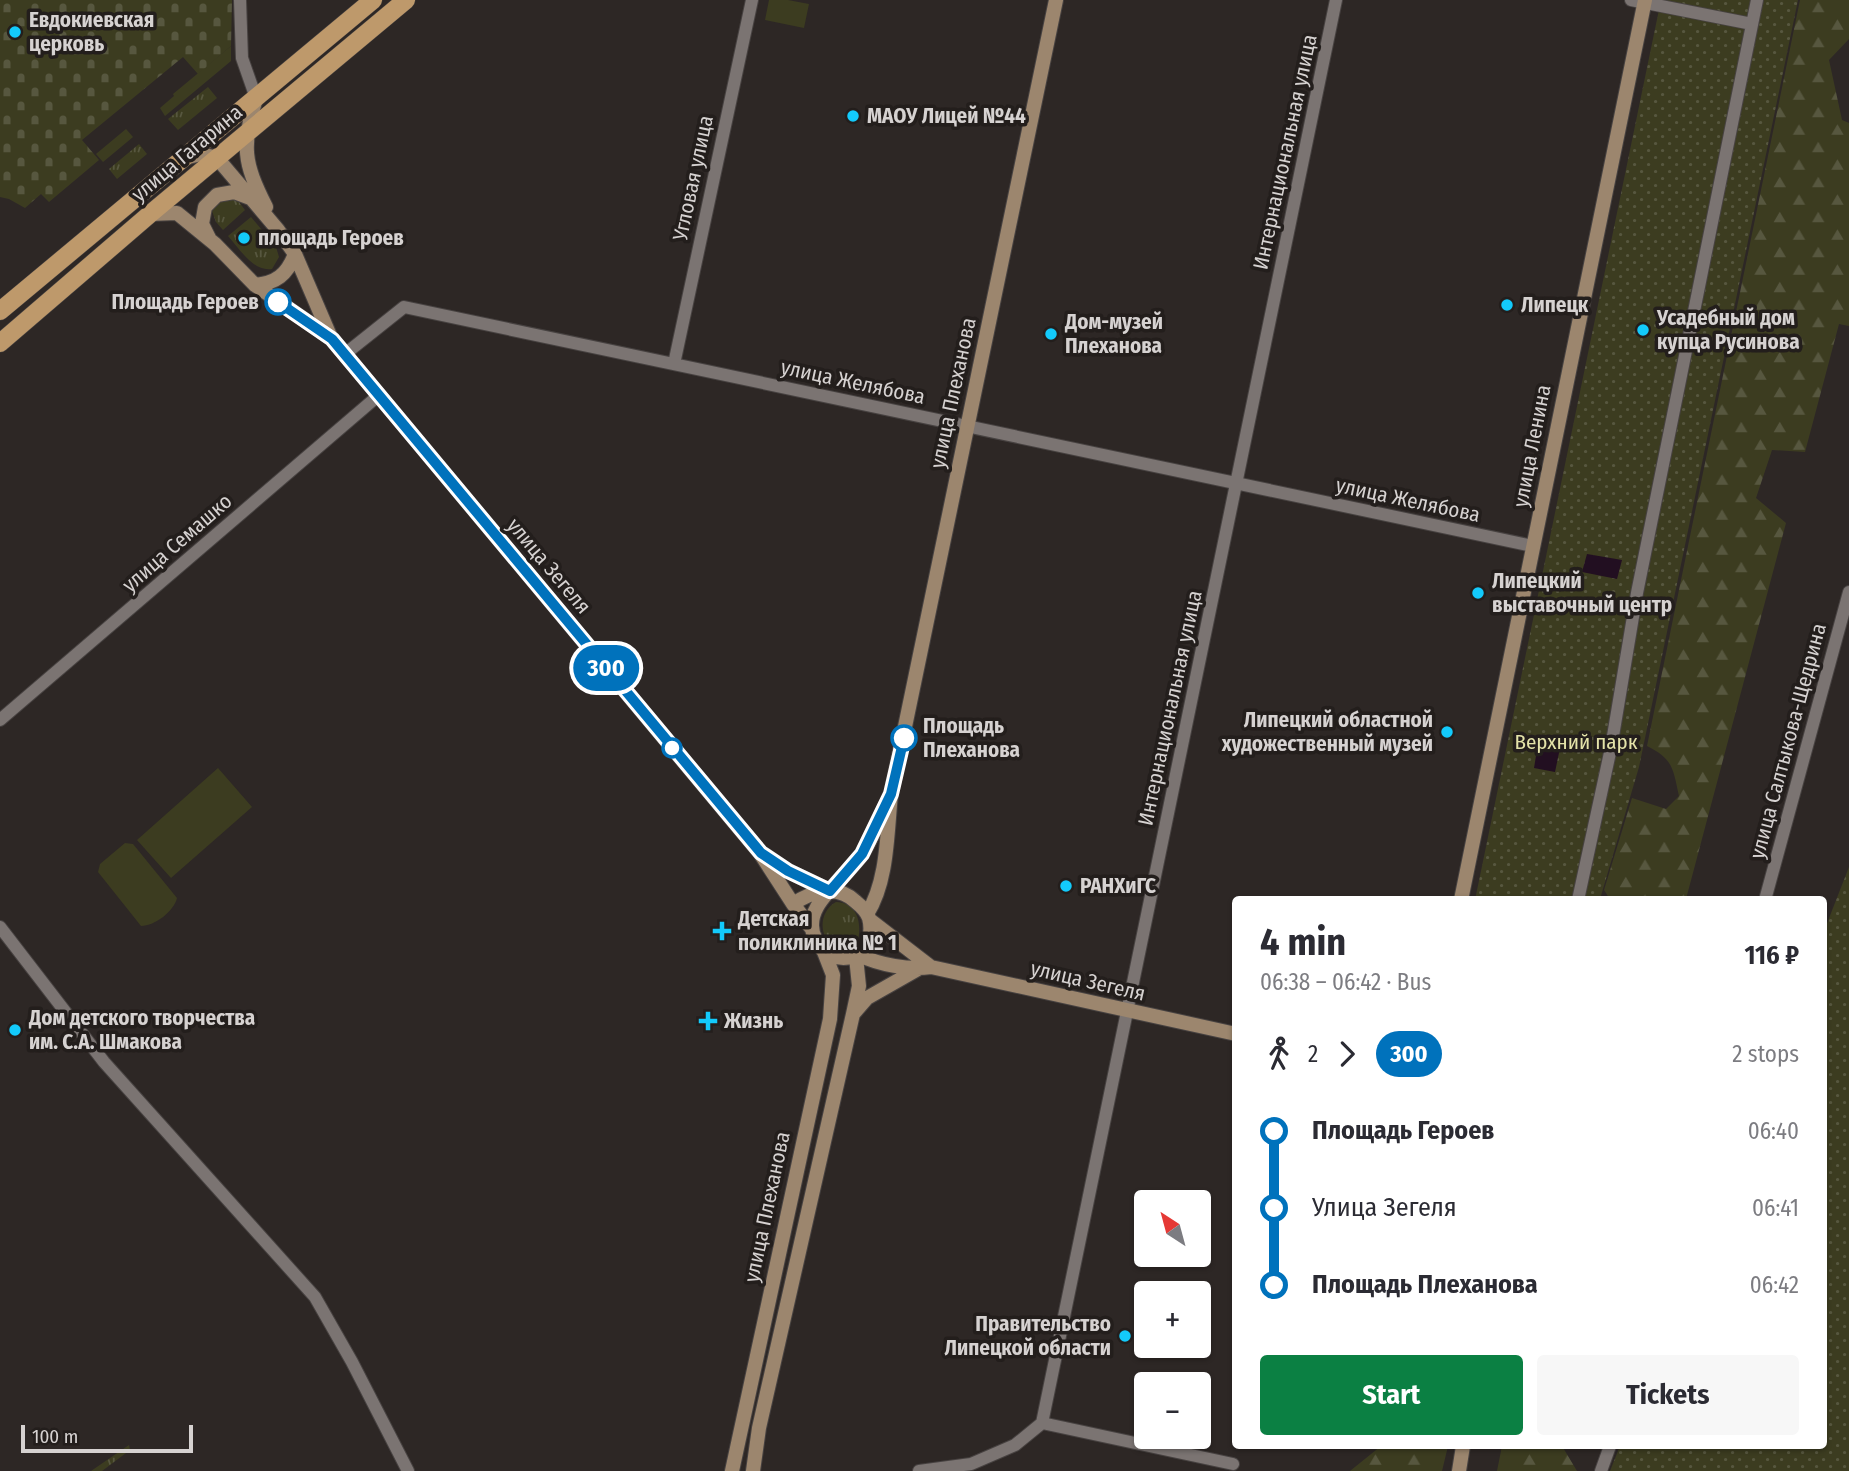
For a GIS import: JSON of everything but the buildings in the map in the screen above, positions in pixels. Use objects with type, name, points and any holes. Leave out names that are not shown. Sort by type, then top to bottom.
[{"type":"main road","name":"улица Гагарина","points":[[0,311],[373,0]]},
{"type":"main road","name":"улица Гагарина","points":[[0,343],[406,0]]},
{"type":"main road","name":"улица Плеханова","points":[[868,917],[879,881],[891,794],[1056,0]]},
{"type":"main road","name":"улица Ленина","points":[[1462,896],[1534,546],[1640,1]]},
{"type":"main road","points":[[256,98],[246,134],[245,152],[251,177],[278,230]]},
{"type":"main road","points":[[180,159],[201,155],[217,158],[251,198],[295,254],[332,339]]},
{"type":"main road","points":[[209,239],[202,224],[205,207],[217,195],[234,192],[251,198]]},
{"type":"main road","points":[[150,214],[177,213],[209,239],[255,285],[332,339]]},
{"type":"main road","points":[[255,285],[268,284],[281,278],[290,267],[295,254]]},
{"type":"main road","name":"улица Зегеля","points":[[332,339],[761,853],[812,929]]},
{"type":"main road","name":"улица Плеханова","points":[[830,891],[862,854],[891,794]]},
{"type":"main road","name":"улица Зегеля","points":[[761,853],[788,871],[830,891]]},
{"type":"main road","points":[[793,904],[815,893],[830,891],[847,894],[868,917],[866,946],[857,956],[845,959],[824,952],[816,940],[812,929],[814,909],[830,891]]},
{"type":"main road","name":"улица Зегеля","points":[[868,917],[925,968]]},
{"type":"main road","name":"улица Плеханова","points":[[732,1471],[830,1019],[833,975],[824,952]]},
{"type":"main road","name":"улица Плеханова","points":[[753,1471],[759,1428],[859,986],[857,956]]},
{"type":"main road","name":"улица Зегеля","points":[[857,956],[1232,1033]]},
{"type":"main road","points":[[853,1014],[867,998],[925,968]]},
{"type":"main road","points":[[1459,1471],[1463,1449]]},
{"type":"street","points":[[240,0],[242,58],[256,98]]},
{"type":"street","name":"Угловая улица","points":[[674,364],[752,0]]},
{"type":"street","name":"Интернациональная улица","points":[[1041,1423],[1336,0]]},
{"type":"street","points":[[1578,896],[1611,748],[1637,593],[1757,0]]},
{"type":"street","points":[[1640,1],[1752,24]]},
{"type":"street","name":"улица Желябова","points":[[345,354],[404,307],[1534,546]]},
{"type":"street","name":"улица Семашко","points":[[0,720],[379,395]]},
{"type":"street","name":"улица Салтыкова-Щедрина","points":[[1766,896],[1849,592]]},
{"type":"street","points":[[0,928],[104,1062],[315,1297],[408,1471]]},
{"type":"street","points":[[919,1471],[971,1464],[1015,1445],[1041,1423],[1233,1464]]},
{"type":"street","points":[[1601,1471],[1609,1449]]},
{"type":"green space","points":[[0,0],[232,0],[231,46],[198,74],[183,57],[82,140],[99,160],[49,202],[41,194],[25,208],[0,197]]},
{"type":"green space","points":[[769,0],[809,4],[804,28],[765,20]]},
{"type":"green space","name":"Верхний парк","points":[[1661,0],[1798,0],[1639,767],[1601,896],[1476,896]]},
{"type":"green space","points":[[1800,0],[1849,0],[1849,39],[1829,60],[1842,120],[1849,123],[1849,326],[1839,324],[1805,452],[1772,450],[1756,498],[1786,523],[1687,896],[1608,896],[1604,890],[1632,798],[1666,809],[1679,796],[1667,760],[1647,746]]},
{"type":"green space","points":[[231,46],[231,61],[165,116],[160,108],[173,94]]},
{"type":"green space","points":[[208,87],[217,98],[178,130],[168,119]]},
{"type":"green space","points":[[126,129],[133,137],[103,162],[96,154]]},
{"type":"green space","points":[[139,144],[147,154],[117,179],[109,169]]},
{"type":"green space","points":[[228,197],[239,202],[245,210],[223,230],[212,211],[215,203]]},
{"type":"green space","points":[[251,217],[276,247],[279,257],[272,269],[265,269],[253,263],[228,236]]},
{"type":"green space","points":[[218,768],[252,807],[171,878],[137,840]]},
{"type":"green space","points":[[125,843],[133,844],[177,898],[168,913],[158,921],[141,926],[98,872],[100,864]]},
{"type":"green space","points":[[1849,867],[1849,1471],[1610,1471],[1619,1449],[1827,1449],[1827,923]]},
{"type":"green space","points":[[836,902],[849,906],[858,920],[858,940],[849,948],[839,948],[832,944],[823,931],[824,915]]},
{"type":"green space","points":[[129,1445],[130,1450],[102,1471],[91,1471]]},
{"type":"green space","points":[[1377,1449],[1447,1449],[1442,1471],[1350,1471]]},
{"type":"green space","points":[[1501,1449],[1564,1449],[1577,1471],[1497,1471]]},
{"type":"shaded area","points":[[1587,554],[1622,560],[1617,579],[1582,572]]},
{"type":"shaded area","points":[[1538,744],[1560,748],[1555,772],[1534,768]]},
{"type":"bus line","name":"300","points":[[278,302],[332,339],[761,853],[788,871],[830,891],[862,854],[891,794],[904,738]]},
{"type":"place","name":"Евдокиевская церковь","points":[[15,32]]},
{"type":"place","name":"МАОУ Лицей №44","points":[[853,116]]},
{"type":"place","name":"площадь Героев","points":[[244,238]]},
{"type":"place","name":"Площадь Героев","points":[[278,302]]},
{"type":"place","name":"Липецк","points":[[1507,305]]},
{"type":"place","name":"Усадебный дом купца Русинова","points":[[1643,330]]},
{"type":"place","name":"Дом-музей Плеханова","points":[[1051,334]]},
{"type":"place","name":"Липецкий выставочный центр","points":[[1478,593]]},
{"type":"place","name":"Липецкий областной художественный музей","points":[[1447,732]]},
{"type":"place","name":"Площадь Плеханова","points":[[904,738]]},
{"type":"place","name":"РАНХиГС","points":[[1066,886]]},
{"type":"place","name":"Детская поликлиника № 1","points":[[722,931]]},
{"type":"place","name":"Жизнь","points":[[708,1021]]},
{"type":"place","name":"Дом детского творчества им. С.А. Шмакова","points":[[15,1030]]},
{"type":"place","name":"Правительство Липецкой области","points":[[1125,1336]]}]
